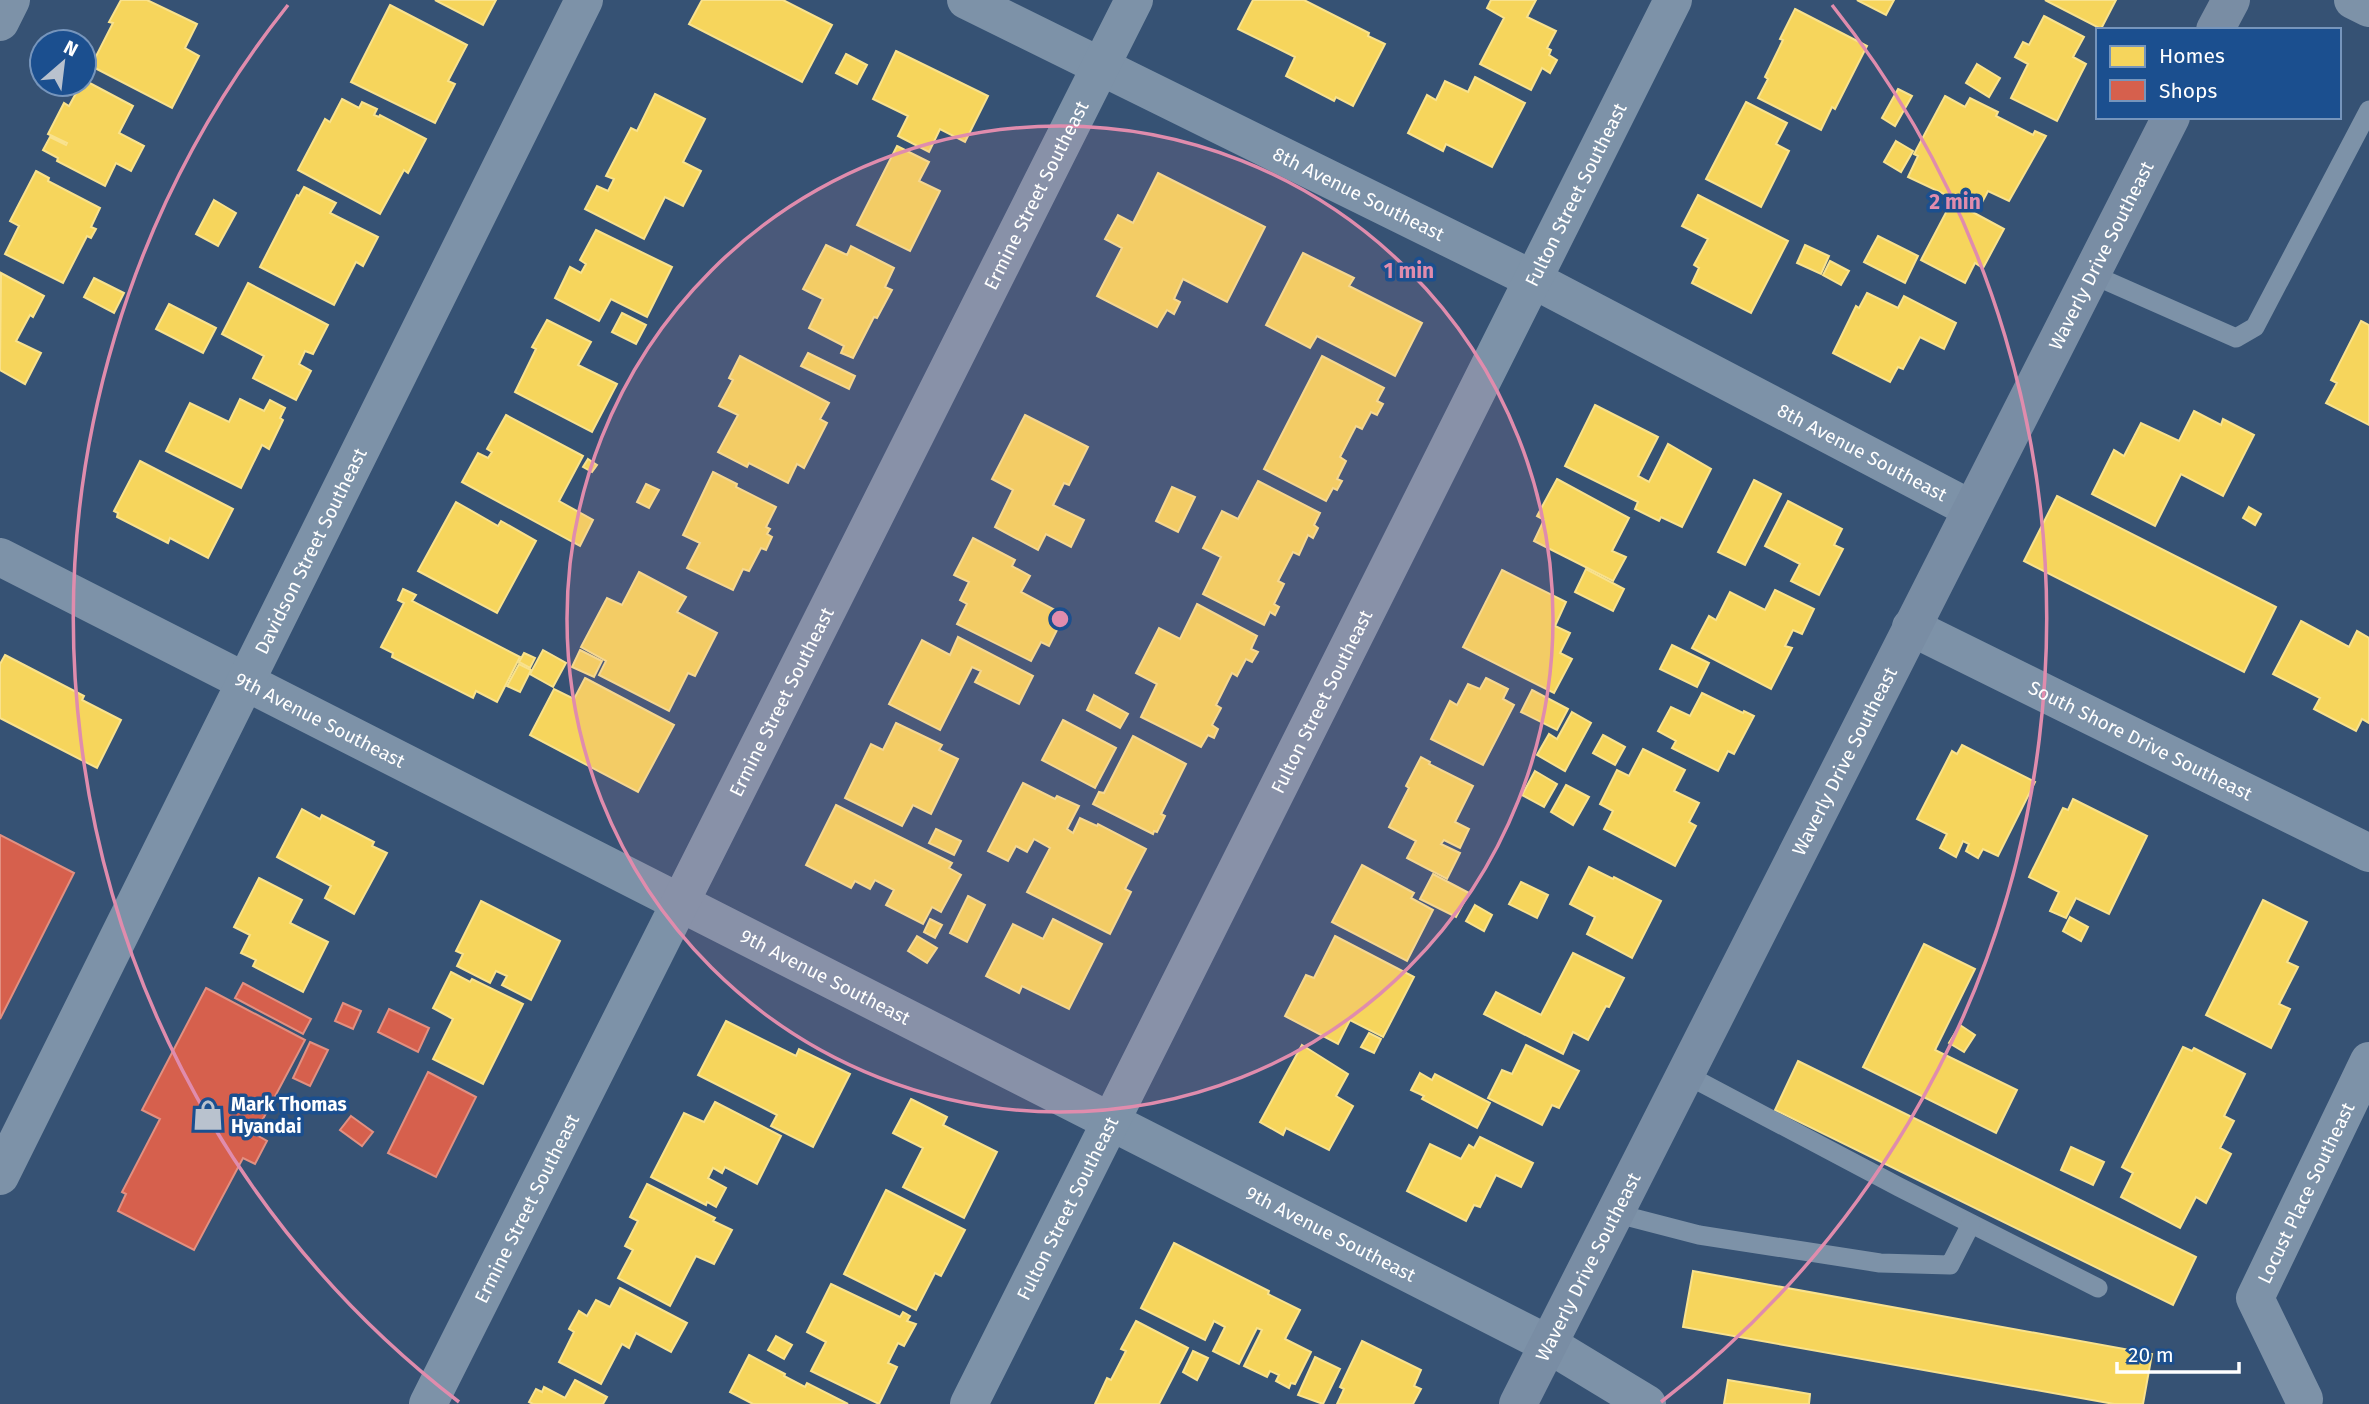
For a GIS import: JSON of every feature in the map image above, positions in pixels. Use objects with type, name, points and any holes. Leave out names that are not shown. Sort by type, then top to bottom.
[{"type":"main road","points":[[2217,28],[2231,0]]},
{"type":"main road","name":"Waverly Drive Southeast","points":[[1518,1404],[2170,119]]},
{"type":"street","points":[[0,22],[11,0]]},
{"type":"street","name":"Davidson Street Southeast","points":[[0,1176],[584,0]]},
{"type":"street","name":"8th Avenue Southeast","points":[[966,0],[1532,279],[1971,509]]},
{"type":"street","name":"Ermine Street Southeast","points":[[428,1404],[1134,0]]},
{"type":"street","name":"Fulton Street Southeast","points":[[970,1404],[1673,0]]},
{"type":"street","points":[[2353,0],[2369,8]]},
{"type":"street","name":"9th Avenue Southeast","points":[[0,557],[1548,1344],[1647,1404]]},
{"type":"street","name":"South Shore Drive Southeast","points":[[1911,627],[2369,853]]},
{"type":"street","name":"Locust Place Southeast","points":[[2304,1399],[2255,1298],[2369,1061]]},
{"type":"lane","points":[[2091,274],[2236,338],[2255,327],[2369,110]]},
{"type":"lane","points":[[1685,1074],[2098,1288]]},
{"type":"lane","points":[[1614,1213],[1699,1235],[1880,1263],[1950,1265],[1971,1224]]},
{"type":"building: Homes","points":[[121,0],[147,0],[197,24],[185,48],[199,56],[172,108],[98,70],[98,52],[113,23],[109,22]]},
{"type":"building: Homes","points":[[435,0],[496,0],[483,25]]},
{"type":"building: Homes","points":[[702,0],[783,0],[832,25],[802,82],[689,24]]},
{"type":"building: Homes","points":[[1253,0],[1304,0],[1385,44],[1353,106],[1336,97],[1334,101],[1286,76],[1295,57],[1238,29]]},
{"type":"building: Homes","points":[[1491,0],[1536,0],[1527,17],[1556,31],[1547,48],[1551,50],[1549,55],[1557,60],[1550,73],[1542,68],[1531,90],[1480,64],[1504,18],[1487,8]]},
{"type":"building: Homes","points":[[1857,0],[1894,0],[1886,15]]},
{"type":"building: Homes","points":[[2045,0],[2116,0],[2099,28]]},
{"type":"building: Homes","points":[[390,5],[467,45],[448,81],[455,84],[435,123],[351,82]]},
{"type":"building: Homes","points":[[1795,9],[1867,46],[1835,109],[1832,107],[1821,130],[1758,98],[1783,40],[1780,39]]},
{"type":"building: Homes","points":[[2044,16],[2084,37],[2073,57],[2086,64],[2057,121],[2011,98],[2028,64],[2015,57],[2023,42],[2029,45]]},
{"type":"building: Homes","points":[[896,51],[988,96],[965,142],[940,129],[929,152],[898,136],[908,116],[873,99]]},
{"type":"building: Homes","points":[[846,54],[867,65],[857,84],[836,73]]},
{"type":"building: Homes","points":[[1977,64],[2000,78],[1989,97],[1966,83]]},
{"type":"building: Homes","points":[[1475,77],[1525,103],[1492,167],[1446,144],[1443,151],[1408,133],[1427,95],[1436,100],[1445,81],[1468,92]]},
{"type":"building: Homes","points":[[98,87],[133,106],[119,133],[144,146],[131,171],[116,163],[105,186],[57,161],[58,158],[43,150],[50,137],[66,145],[67,143],[48,134],[64,103],[69,106],[73,98],[98,98]]},
{"type":"building: Homes","points":[[1898,89],[1912,96],[1895,126],[1882,118]]},
{"type":"building: Homes","points":[[655,94],[705,119],[683,162],[701,171],[683,206],[665,197],[644,239],[585,209],[597,186],[608,191],[614,179],[606,176],[631,128],[637,131]]},
{"type":"building: Homes","points":[[1945,96],[1965,107],[1970,98],[1998,112],[1996,116],[2033,135],[2035,131],[2046,136],[2009,201],[1988,191],[1978,210],[1908,177],[1918,156],[1914,154]]},
{"type":"building: Homes","points":[[342,99],[359,108],[362,102],[377,109],[374,115],[380,115],[426,139],[408,173],[404,170],[380,214],[298,170],[325,119],[330,122]]},
{"type":"building: Homes","points":[[1746,102],[1787,123],[1776,144],[1789,151],[1761,207],[1706,179]]},
{"type":"building: Homes","points":[[1896,141],[1913,151],[1901,172],[1884,162]]},
{"type":"building: Homes","points":[[897,146],[929,162],[919,181],[940,191],[910,251],[857,225]]},
{"type":"building: Homes","points":[[36,171],[49,178],[48,181],[100,208],[91,227],[96,229],[91,238],[87,236],[63,283],[5,254],[19,226],[10,221]]},
{"type":"building: Homes","points":[[1158,173],[1265,227],[1227,302],[1183,279],[1174,299],[1180,302],[1174,314],[1167,310],[1157,327],[1097,296],[1122,248],[1105,239],[1118,215],[1133,223]]},
{"type":"building: Homes","points":[[304,187],[336,203],[330,213],[378,237],[363,266],[356,262],[334,305],[260,267],[297,195],[299,196]]},
{"type":"building: Homes","points":[[1698,195],[1788,241],[1751,313],[1692,283],[1699,268],[1694,265],[1708,239],[1682,226]]},
{"type":"building: Homes","points":[[214,200],[236,213],[218,246],[196,234]]},
{"type":"building: Homes","points":[[1952,201],[2004,229],[1983,268],[1975,263],[1965,283],[1921,260]]},
{"type":"building: Homes","points":[[596,230],[672,267],[647,317],[611,299],[599,321],[555,298],[570,267],[581,273],[586,264],[580,260]]},
{"type":"building: Homes","points":[[1878,236],[1918,256],[1905,283],[1864,262]]},
{"type":"building: Homes","points":[[826,245],[847,255],[851,246],[894,268],[885,287],[892,290],[877,318],[874,317],[853,358],[841,353],[844,346],[809,328],[823,299],[803,289]]},
{"type":"building: Homes","points":[[1805,245],[1829,256],[1821,274],[1797,263]]},
{"type":"building: Homes","points":[[1303,253],[1354,278],[1349,286],[1422,323],[1395,376],[1317,336],[1310,348],[1266,325]]},
{"type":"building: Homes","points":[[1830,261],[1849,271],[1841,285],[1823,275]]},
{"type":"building: Homes","points":[[1,273],[44,296],[16,341],[41,353],[25,384],[0,370]]},
{"type":"building: Homes","points":[[94,278],[124,293],[114,313],[84,297]]},
{"type":"building: Homes","points":[[248,283],[328,325],[313,354],[305,351],[299,364],[311,371],[296,400],[253,378],[264,356],[222,334]]},
{"type":"building: Homes","points":[[1867,293],[1898,308],[1904,296],[1956,323],[1944,349],[1920,337],[1903,369],[1898,367],[1890,382],[1833,353],[1856,306],[1859,308]]},
{"type":"building: Homes","points":[[169,304],[216,328],[203,353],[156,329]]},
{"type":"building: Homes","points":[[622,313],[646,325],[636,344],[612,332]]},
{"type":"building: Homes","points":[[547,320],[591,342],[578,365],[617,384],[592,432],[515,392],[536,349],[532,347]]},
{"type":"building: Homes","points":[[2361,321],[2369,325],[2369,425],[2326,403],[2337,383],[2331,380]]},
{"type":"building: Homes","points":[[808,353],[855,376],[849,389],[801,366]]},
{"type":"building: Homes","points":[[740,356],[829,403],[820,419],[827,423],[804,468],[797,464],[788,483],[749,463],[747,467],[718,452],[738,415],[719,406],[733,380],[729,378]]},
{"type":"building: Homes","points":[[1322,356],[1384,388],[1377,401],[1383,404],[1377,415],[1371,412],[1362,429],[1356,426],[1340,457],[1346,461],[1337,479],[1342,481],[1337,490],[1333,488],[1326,501],[1264,469]]},
{"type":"building: Homes","points":[[240,399],[264,411],[270,400],[285,408],[280,418],[283,420],[269,449],[262,445],[241,488],[166,451],[190,403],[229,422]]},
{"type":"building: Homes","points":[[1595,405],[1658,437],[1638,476],[1649,482],[1668,444],[1711,469],[1682,527],[1661,517],[1659,521],[1635,509],[1638,502],[1565,466]]},
{"type":"building: Homes","points":[[2194,411],[2221,425],[2223,419],[2254,435],[2223,496],[2181,474],[2155,526],[2092,494],[2114,450],[2124,456],[2141,423],[2179,441]]},
{"type":"building: Homes","points":[[506,415],[583,456],[559,501],[593,520],[580,546],[462,482],[478,453],[488,458],[492,452],[487,449]]},
{"type":"building: Homes","points":[[1025,415],[1088,447],[1069,485],[1064,483],[1053,505],[1084,520],[1071,547],[1046,534],[1038,550],[995,527],[1013,490],[992,479]]},
{"type":"building: Homes","points":[[588,459],[597,465],[592,472],[583,467]]},
{"type":"building: Homes","points":[[140,461],[233,509],[208,558],[170,538],[168,543],[117,517],[118,513],[114,511]]},
{"type":"building: Homes","points":[[713,472],[776,507],[766,527],[770,529],[767,534],[772,537],[766,550],[761,548],[749,571],[743,569],[733,590],[687,568],[700,543],[683,535]]},
{"type":"building: Homes","points":[[1557,479],[1629,518],[1612,551],[1626,557],[1613,581],[1534,541],[1544,520],[1537,516]]},
{"type":"building: Homes","points":[[1754,480],[1781,494],[1745,565],[1718,552]]},
{"type":"building: Homes","points":[[1258,481],[1320,513],[1314,525],[1318,528],[1313,538],[1308,535],[1299,555],[1293,552],[1278,581],[1284,584],[1274,604],[1279,607],[1275,615],[1270,612],[1264,625],[1203,594],[1221,557],[1203,548],[1222,511],[1238,519]]},
{"type":"building: Homes","points":[[646,484],[659,490],[649,508],[637,502]]},
{"type":"building: Homes","points":[[1172,487],[1195,497],[1178,532],[1156,521]]},
{"type":"building: Homes","points":[[2057,496],[2276,607],[2244,672],[2024,561]]},
{"type":"building: Homes","points":[[1788,501],[1842,529],[1834,545],[1843,549],[1819,595],[1791,581],[1800,564],[1765,546]]},
{"type":"building: Homes","points":[[456,502],[498,526],[501,521],[536,541],[497,613],[418,571]]},
{"type":"building: Homes","points":[[2249,507],[2261,514],[2255,525],[2243,518]]},
{"type":"building: Homes","points":[[973,538],[1015,560],[1012,566],[1030,576],[1021,592],[1057,611],[1055,614],[1063,618],[1049,646],[1041,642],[1031,661],[957,624],[967,604],[960,600],[969,582],[954,575]]},
{"type":"building: Homes","points":[[1586,569],[1624,589],[1613,611],[1575,592]]},
{"type":"building: Homes","points":[[1502,570],[1566,602],[1555,626],[1570,633],[1560,653],[1572,659],[1554,693],[1463,647]]},
{"type":"building: Homes","points":[[639,572],[686,597],[677,612],[717,633],[695,676],[688,673],[669,711],[599,675],[606,661],[581,647],[607,598],[622,605]]},
{"type":"building: Homes","points":[[403,589],[416,595],[412,601],[520,657],[497,702],[476,691],[473,698],[392,657],[393,653],[381,647],[404,603],[398,600]]},
{"type":"building: Homes","points":[[1775,590],[1814,609],[1802,634],[1793,630],[1785,646],[1792,648],[1771,689],[1692,648],[1709,616],[1716,620],[1730,592],[1765,610]]},
{"type":"building: Homes","points":[[1197,604],[1257,636],[1251,649],[1258,652],[1252,662],[1246,659],[1237,676],[1232,673],[1216,705],[1221,708],[1212,725],[1218,729],[1214,738],[1208,735],[1201,747],[1141,717],[1157,684],[1136,673],[1159,628],[1180,639]]},
{"type":"building: Homes","points":[[2301,621],[2349,647],[2357,631],[2369,638],[2369,723],[2362,719],[2356,731],[2314,709],[2320,698],[2273,674]]},
{"type":"building: Homes","points":[[958,637],[1033,676],[1019,704],[975,682],[981,671],[972,667],[940,730],[889,704],[922,640],[950,655]]},
{"type":"building: Homes","points":[[1672,645],[1709,663],[1697,687],[1660,669]]},
{"type":"building: Homes","points":[[543,650],[566,663],[553,687],[530,674]]},
{"type":"building: Homes","points":[[580,650],[602,661],[594,677],[572,667]]},
{"type":"building: Homes","points":[[524,653],[535,658],[530,668],[519,662]]},
{"type":"building: Homes","points":[[5,655],[84,696],[82,700],[121,720],[97,768],[0,718],[0,664]]},
{"type":"building: Homes","points":[[519,664],[531,670],[520,692],[507,686]]},
{"type":"building: Homes","points":[[585,678],[674,725],[638,792],[530,735],[554,689],[574,699]]},
{"type":"building: Homes","points":[[1486,678],[1508,689],[1503,699],[1514,705],[1483,765],[1431,739],[1450,701],[1457,705],[1468,684],[1480,689]]},
{"type":"building: Homes","points":[[1532,690],[1568,709],[1557,730],[1521,712]]},
{"type":"building: Homes","points":[[1702,693],[1754,716],[1734,754],[1728,751],[1718,771],[1672,748],[1676,741],[1658,731],[1671,707],[1690,716]]},
{"type":"building: Homes","points":[[1094,695],[1128,714],[1120,728],[1087,710]]},
{"type":"building: Homes","points":[[1572,712],[1591,723],[1565,771],[1537,755],[1549,734],[1557,739]]},
{"type":"building: Homes","points":[[1063,720],[1116,748],[1095,788],[1042,760]]},
{"type":"building: Homes","points":[[896,723],[942,745],[939,750],[958,759],[931,814],[913,805],[902,826],[845,798],[871,744],[883,750]]},
{"type":"building: Homes","points":[[1603,735],[1625,747],[1615,765],[1593,753]]},
{"type":"building: Homes","points":[[1133,736],[1186,764],[1161,814],[1165,816],[1157,832],[1154,831],[1153,834],[1093,804],[1099,792],[1104,793]]},
{"type":"building: Homes","points":[[1962,745],[2035,782],[1998,856],[1983,849],[1978,858],[1966,851],[1969,844],[1963,841],[1956,857],[1940,848],[1947,834],[1917,819],[1952,751],[1957,754]]},
{"type":"building: Homes","points":[[1643,749],[1685,770],[1674,791],[1699,803],[1689,822],[1696,826],[1675,866],[1604,829],[1613,811],[1600,804],[1617,770],[1629,776]]},
{"type":"building: Homes","points":[[1421,757],[1430,762],[1429,764],[1473,786],[1455,822],[1469,829],[1460,848],[1444,840],[1441,844],[1460,853],[1447,879],[1407,858],[1416,841],[1389,827]]},
{"type":"building: Homes","points":[[1535,771],[1557,784],[1544,807],[1522,795]]},
{"type":"building: Homes","points":[[1023,783],[1055,799],[1057,796],[1079,806],[1067,829],[1073,833],[1080,818],[1097,826],[1098,824],[1146,849],[1125,889],[1131,892],[1110,934],[1027,892],[1050,848],[1034,839],[1027,852],[1016,846],[1008,861],[988,851]]},
{"type":"building: Homes","points":[[1566,785],[1589,797],[1573,825],[1551,812]]},
{"type":"building: Homes","points":[[2073,799],[2147,836],[2109,914],[2076,898],[2066,918],[2050,911],[2059,892],[2029,877],[2063,808],[2068,810]]},
{"type":"building: Homes","points":[[836,805],[952,863],[949,868],[961,875],[941,912],[932,907],[923,924],[886,905],[894,890],[875,880],[870,889],[855,881],[851,888],[806,865]]},
{"type":"building: Homes","points":[[302,809],[320,819],[322,815],[374,842],[372,846],[387,853],[354,914],[325,898],[331,886],[277,857]]},
{"type":"building: Homes","points":[[936,829],[961,841],[954,855],[929,843]]},
{"type":"building: Homes","points":[[1362,865],[1414,893],[1411,898],[1433,910],[1407,961],[1332,922]]},
{"type":"building: Homes","points":[[1589,867],[1661,901],[1632,958],[1587,934],[1595,917],[1570,904]]},
{"type":"building: Homes","points":[[1433,874],[1469,893],[1456,917],[1420,899]]},
{"type":"building: Homes","points":[[259,878],[302,900],[290,923],[328,942],[303,992],[253,966],[256,960],[241,953],[250,935],[234,927]]},
{"type":"building: Homes","points":[[1521,882],[1548,895],[1537,918],[1509,904]]},
{"type":"building: Homes","points":[[968,896],[985,905],[967,942],[950,933]]},
{"type":"building: Homes","points":[[2263,900],[2307,922],[2287,962],[2298,967],[2279,1004],[2290,1009],[2271,1048],[2206,1015]]},
{"type":"building: Homes","points":[[481,901],[560,941],[531,1000],[502,985],[507,976],[496,971],[490,983],[457,966],[463,954],[456,951]]},
{"type":"building: Homes","points":[[1475,905],[1492,915],[1484,931],[1466,921]]},
{"type":"building: Homes","points":[[2070,917],[2088,927],[2081,941],[2063,931]]},
{"type":"building: Homes","points":[[930,919],[942,925],[935,938],[924,932]]},
{"type":"building: Homes","points":[[1053,919],[1102,944],[1069,1009],[1022,986],[1019,993],[986,976],[1013,924],[1043,939]]},
{"type":"building: Homes","points":[[917,936],[937,948],[927,963],[908,951]]},
{"type":"building: Homes","points":[[1335,936],[1414,977],[1383,1037],[1350,1020],[1338,1044],[1285,1016],[1306,975],[1314,978]]},
{"type":"building: Homes","points":[[1924,944],[1975,969],[1935,1050],[2017,1090],[1996,1133],[1863,1067]]},
{"type":"building: Homes","points":[[1573,953],[1624,978],[1588,1040],[1573,1032],[1563,1054],[1484,1014],[1496,992],[1541,1015]]},
{"type":"building: Homes","points":[[451,972],[470,982],[472,979],[523,1004],[483,1084],[433,1059],[453,1019],[433,1008]]},
{"type":"building: Homes","points":[[726,1021],[796,1056],[799,1049],[850,1074],[813,1147],[771,1126],[777,1115],[698,1075]]},
{"type":"building: Homes","points":[[1960,1025],[1975,1035],[1964,1052],[1949,1043]]},
{"type":"building: Homes","points":[[1369,1033],[1381,1039],[1374,1053],[1361,1047]]},
{"type":"building: Homes","points":[[1302,1045],[1348,1074],[1336,1096],[1353,1106],[1329,1150],[1286,1128],[1283,1135],[1260,1122]]},
{"type":"building: Homes","points":[[1526,1045],[1579,1071],[1559,1108],[1552,1105],[1542,1125],[1488,1098],[1502,1070],[1512,1074]]},
{"type":"building: Homes","points":[[2183,1047],[2192,1051],[2194,1048],[2245,1074],[2224,1116],[2234,1121],[2220,1148],[2231,1154],[2206,1203],[2196,1197],[2180,1228],[2121,1197],[2133,1173],[2122,1167]]},
{"type":"building: Homes","points":[[1798,1061],[2196,1257],[2173,1305],[1775,1110]]},
{"type":"building: Homes","points":[[1420,1073],[1432,1080],[1435,1074],[1490,1103],[1477,1128],[1422,1099],[1424,1096],[1411,1090]]},
{"type":"building: Homes","points":[[911,1099],[947,1117],[943,1125],[997,1152],[964,1218],[903,1187],[923,1148],[893,1133]]},
{"type":"building: Homes","points":[[715,1102],[781,1136],[757,1184],[725,1167],[722,1173],[713,1168],[708,1178],[726,1188],[716,1207],[707,1202],[706,1205],[651,1177],[684,1113],[704,1122]]},
{"type":"building: Homes","points":[[1480,1137],[1533,1163],[1521,1187],[1496,1175],[1480,1207],[1474,1205],[1466,1221],[1407,1191],[1430,1144],[1461,1159],[1469,1145],[1474,1148]]},
{"type":"building: Homes","points":[[2071,1147],[2104,1162],[2093,1185],[2061,1170]]},
{"type":"building: Homes","points":[[647,1184],[715,1218],[713,1221],[732,1230],[714,1264],[696,1256],[670,1306],[618,1278],[633,1250],[625,1246],[638,1221],[630,1217]]},
{"type":"building: Homes","points":[[886,1190],[965,1230],[941,1276],[935,1273],[916,1310],[844,1274]]},
{"type":"building: Homes","points":[[1174,1243],[1269,1291],[1268,1294],[1300,1310],[1285,1339],[1311,1352],[1295,1384],[1291,1383],[1289,1388],[1276,1381],[1279,1375],[1270,1371],[1267,1377],[1244,1366],[1262,1330],[1257,1328],[1239,1364],[1213,1351],[1225,1327],[1214,1321],[1205,1340],[1141,1308]]},
{"type":"building: Homes","points":[[1693,1271],[2152,1354],[2143,1404],[2114,1404],[1683,1327]]},
{"type":"building: Homes","points":[[831,1284],[900,1317],[903,1312],[910,1316],[907,1321],[916,1324],[904,1346],[898,1343],[888,1363],[897,1367],[879,1404],[811,1371],[826,1342],[807,1332]]},
{"type":"building: Homes","points":[[620,1288],[687,1323],[671,1352],[636,1333],[629,1348],[622,1344],[601,1384],[559,1362],[574,1332],[569,1329],[579,1311],[587,1316],[596,1300],[610,1307]]},
{"type":"building: Homes","points":[[1136,1321],[1188,1348],[1159,1404],[1095,1404],[1107,1378],[1111,1380],[1126,1351],[1121,1349]]},
{"type":"building: Homes","points":[[776,1336],[792,1345],[784,1359],[768,1350]]},
{"type":"building: Homes","points":[[1362,1341],[1421,1370],[1414,1386],[1421,1389],[1413,1404],[1337,1404],[1344,1389],[1340,1387]]},
{"type":"building: Homes","points":[[1193,1351],[1208,1358],[1197,1380],[1183,1372]]},
{"type":"building: Homes","points":[[749,1355],[805,1387],[807,1383],[848,1404],[753,1404],[730,1392]]},
{"type":"building: Homes","points":[[1315,1357],[1340,1369],[1323,1404],[1298,1395]]},
{"type":"building: Homes","points":[[575,1380],[607,1397],[603,1404],[529,1402],[536,1389],[542,1392],[544,1387],[565,1398]]},
{"type":"building: Homes","points":[[1728,1380],[1810,1394],[1809,1404],[1724,1404]]},
{"type":"building: Shops","points":[[0,835],[74,873],[0,1019]]},
{"type":"building: Shops","points":[[243,983],[311,1019],[303,1034],[235,998]]},
{"type":"building: Shops","name":"Mark Thomas Hyandai","points":[[206,988],[305,1040],[255,1134],[267,1141],[255,1164],[243,1158],[194,1250],[118,1211],[126,1194],[122,1192],[160,1119],[142,1110]]},
{"type":"building: Shops","points":[[343,1003],[361,1011],[353,1029],[335,1021]]},
{"type":"building: Shops","points":[[389,1009],[429,1028],[418,1052],[378,1032]]},
{"type":"building: Shops","points":[[310,1042],[328,1050],[310,1086],[293,1078]]},
{"type":"building: Shops","points":[[428,1072],[476,1097],[436,1177],[388,1153]]},
{"type":"building: Shops","points":[[351,1116],[373,1132],[362,1146],[340,1130]]},
{"type":"place","name":"Mark Thomas Hyandai","points":[[208,1115]]}]
